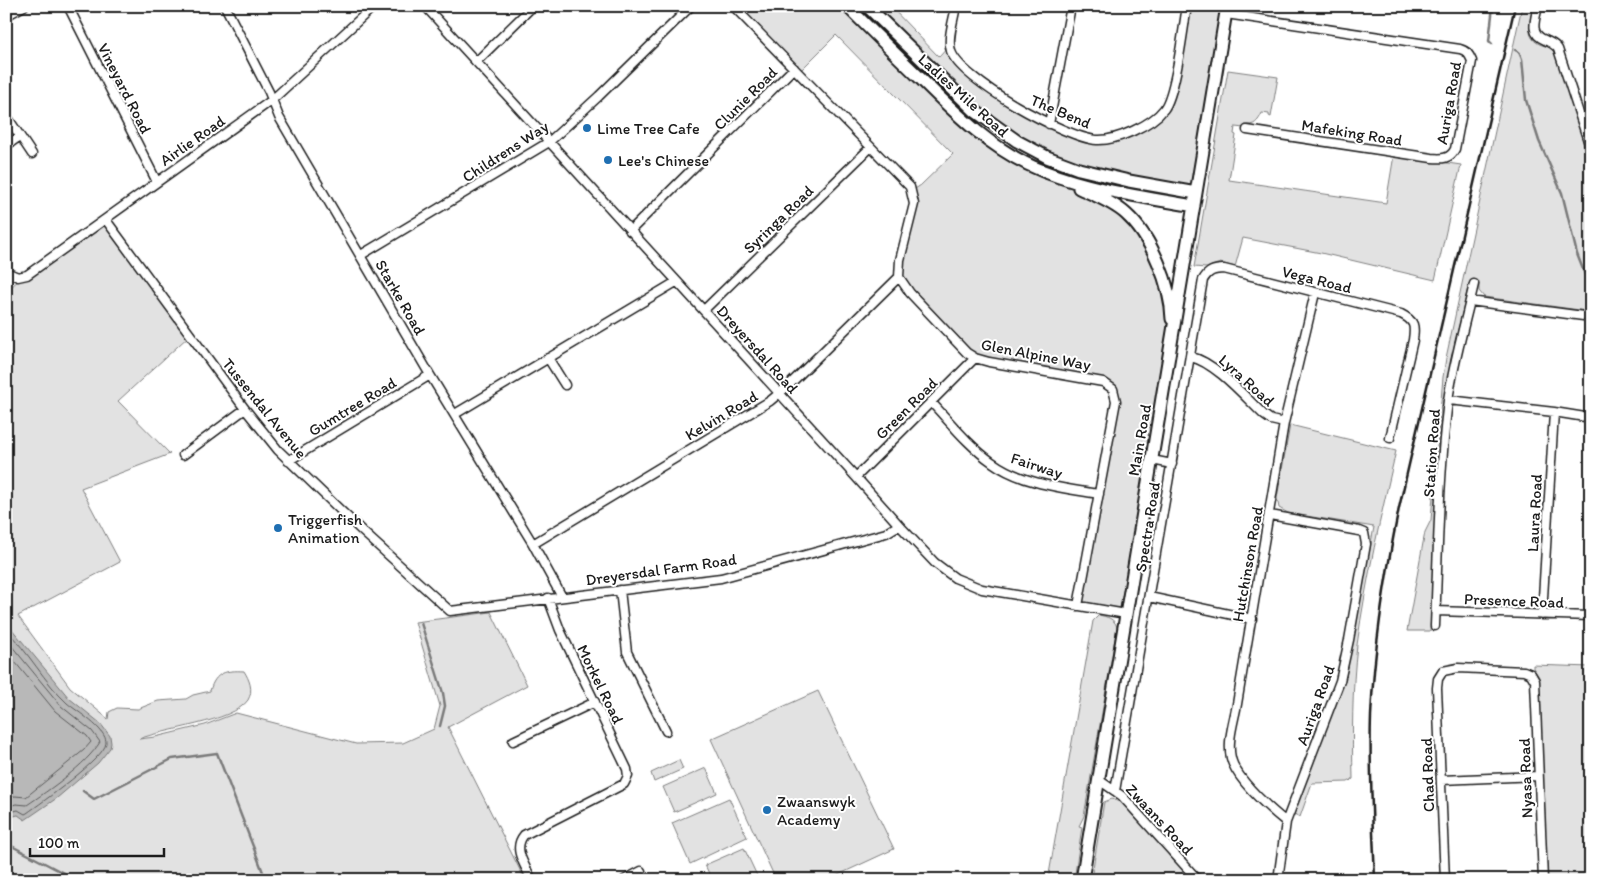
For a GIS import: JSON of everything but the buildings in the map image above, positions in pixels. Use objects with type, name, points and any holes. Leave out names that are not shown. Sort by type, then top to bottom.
[{"type":"main road","name":"Ladies Mile Road","points":[[847,6],[953,111],[976,131],[1004,151],[1043,171],[1091,186],[1194,206]]},
{"type":"main road","name":"Ladies Mile Road","points":[[867,6],[976,111],[1017,141],[1047,157],[1079,169],[1128,181],[1196,193]]},
{"type":"main road","name":"Main Road","points":[[1082,880],[1227,10]]},
{"type":"main road","points":[[1043,171],[1116,207],[1125,213],[1139,228],[1152,250],[1167,288],[1171,312],[1171,349]]},
{"type":"street","points":[[6,16],[24,6]]},
{"type":"street","name":"Vineyard Road","points":[[68,6],[156,182]]},
{"type":"street","name":"Starke Road","points":[[225,6],[279,117],[430,375],[533,544],[562,597]]},
{"type":"street","name":"Airlie Road","points":[[10,274],[22,277],[28,275],[272,100],[374,6]]},
{"type":"street","name":"Dreyersdal Road","points":[[425,6],[898,525],[940,567],[968,585],[992,591],[1126,614]]},
{"type":"street","points":[[476,62],[533,6]]},
{"type":"street","name":"Childrens Way","points":[[360,255],[549,142],[691,6]]},
{"type":"street","points":[[733,6],[908,184],[914,198],[914,204],[900,260],[899,277]]},
{"type":"street","name":"The Bend","points":[[956,6],[950,45],[951,52],[958,63],[973,77],[1019,108],[1049,124],[1094,140],[1109,140],[1127,133],[1159,115],[1168,101],[1171,92],[1187,6]]},
{"type":"street","points":[[1049,124],[1071,6]]},
{"type":"street","points":[[1538,6],[1534,24],[1535,33],[1539,38],[1553,44],[1558,50],[1591,150]]},
{"type":"street","name":"Auriga Road","points":[[1227,10],[1466,51],[1472,61],[1471,70],[1453,154]]},
{"type":"street","name":"Clunie Road","points":[[630,231],[794,68]]},
{"type":"street","points":[[8,118],[32,154]]},
{"type":"street","name":"Mafeking Road","points":[[1248,130],[1432,158],[1447,158],[1453,154]]},
{"type":"street","points":[[6,146],[20,136]]},
{"type":"street","name":"Syringa Road","points":[[704,310],[870,147]]},
{"type":"street","name":"Tussendal Avenue","points":[[106,220],[245,408],[288,461],[450,611]]},
{"type":"street","name":"Vega Road","points":[[1211,270],[1224,269],[1401,314],[1410,318],[1413,324],[1413,340],[1390,438]]},
{"type":"street","name":"Spectra Road","points":[[1115,791],[1150,597],[1203,280],[1211,270]]},
{"type":"street","name":"Glen Alpine Way","points":[[899,277],[910,293],[967,353],[975,358],[1103,382],[1113,389],[1116,401],[1078,606]]},
{"type":"street","name":"Kelvin Road","points":[[533,544],[780,394],[899,277]]},
{"type":"street","points":[[455,414],[676,282]]},
{"type":"street","name":"Station Road","points":[[1435,626],[1448,400],[1454,365],[1474,284]]},
{"type":"street","name":"Hutchinson Road","points":[[1286,822],[1248,786],[1236,771],[1231,758],[1233,727],[1284,424],[1315,293]]},
{"type":"street","points":[[1470,301],[1591,317]]},
{"type":"street","name":"Lyra Road","points":[[1191,357],[1204,361],[1215,369],[1264,415],[1271,420],[1284,424]]},
{"type":"street","points":[[548,358],[565,385]]},
{"type":"street","name":"Green Road","points":[[856,477],[975,358]]},
{"type":"street","name":"Gumtree Road","points":[[288,461],[430,375]]},
{"type":"street","points":[[1448,400],[1591,418]]},
{"type":"street","name":"Fairway","points":[[932,403],[976,449],[1005,470],[1040,483],[1099,494]]},
{"type":"street","points":[[183,455],[245,408]]},
{"type":"street","name":"Laura Road","points":[[1542,615],[1554,412]]},
{"type":"street","points":[[1152,460],[1172,464]]},
{"type":"street","name":"Auriga Road","points":[[1270,515],[1359,531],[1364,533],[1365,537],[1365,554],[1340,681],[1286,822],[1278,880]]},
{"type":"street","name":"Dreyersdal Farm Road","points":[[450,611],[721,578],[886,533],[898,525]]},
{"type":"street","points":[[620,590],[627,652],[666,731]]},
{"type":"street","points":[[1150,597],[1252,619]]},
{"type":"street","name":"Morkel Road","points":[[532,880],[518,849],[520,839],[524,835],[624,784],[628,776],[627,769],[560,630],[548,598]]},
{"type":"street","name":"Presence Road","points":[[1436,611],[1591,616]]},
{"type":"street","name":"Chad Road","points":[[1445,880],[1437,688],[1440,675],[1443,671],[1458,668],[1518,670],[1528,673],[1533,677]]},
{"type":"street","name":"Nyasa Road","points":[[1533,677],[1536,687],[1543,880]]},
{"type":"street","points":[[513,741],[595,702]]},
{"type":"street","points":[[1441,780],[1538,776]]},
{"type":"street","name":"Zwaans Road","points":[[1099,780],[1115,791],[1136,811],[1198,880]]},
{"type":"street","points":[[624,880],[641,871]]},
{"type":"shaded area","points":[[733,6],[847,6],[976,131],[1096,196],[1139,228],[1171,312],[1126,614],[1078,606],[1116,401],[1109,385],[975,358],[899,277],[913,211],[912,191],[921,185],[953,154],[836,35],[798,73]]},
{"type":"shaded area","points":[[867,6],[890,6],[939,57],[950,45],[965,70],[1049,124],[1101,140],[1144,124],[1168,101],[1187,6],[1226,6],[1196,193],[1129,181],[1017,141]]},
{"type":"shaded area","points":[[1522,6],[1533,6],[1530,34],[1536,42],[1551,48],[1555,53],[1591,165],[1591,310],[1484,297],[1479,291],[1479,284],[1469,283],[1451,360],[1443,413],[1430,631],[1407,631],[1425,532],[1431,520],[1446,358]]},
{"type":"shaded area","points":[[1228,70],[1278,77],[1271,117],[1269,114],[1262,113],[1253,124],[1245,125],[1244,128],[1235,127],[1234,134],[1236,135],[1229,180],[1386,203],[1394,155],[1461,165],[1435,280],[1321,253],[1243,238],[1235,267],[1220,263],[1206,268],[1194,267]]},
{"type":"shaded area","points":[[106,222],[190,335],[118,401],[170,454],[81,488],[120,562],[18,616],[70,687],[108,719],[109,712],[117,708],[138,709],[158,701],[186,699],[193,695],[210,691],[218,676],[232,671],[244,671],[249,681],[251,692],[248,700],[240,708],[197,724],[139,739],[205,725],[236,713],[356,744],[403,743],[434,729],[440,706],[415,622],[491,612],[527,685],[448,727],[525,880],[16,880],[6,867],[6,284],[10,288],[22,277]]},
{"type":"shaded area","points":[[1290,425],[1396,451],[1369,572],[1357,645],[1353,712],[1353,779],[1348,782],[1312,783],[1300,817],[1294,814],[1346,676],[1374,527],[1288,513],[1279,508],[1277,498]]},
{"type":"shaded area","points":[[1099,615],[1112,620],[1117,627],[1084,816],[1079,826],[1082,827],[1074,880],[1048,880],[1093,621]]},
{"type":"shaded area","points":[[1533,665],[1591,667],[1591,880],[1547,880],[1539,677]]},
{"type":"shaded area","name":"Zwaanswyk Academy","points":[[818,691],[894,849],[827,880],[776,880],[711,739]]},
{"type":"shaded area","points":[[679,760],[683,769],[654,782],[651,773]]},
{"type":"shaded area","points":[[706,768],[717,793],[674,812],[663,787]]},
{"type":"shaded area","points":[[729,798],[747,837],[690,864],[672,823]]},
{"type":"shaded area","points":[[1112,799],[1121,802],[1192,880],[1091,880],[1104,802]]},
{"type":"shaded area","points":[[744,848],[759,880],[712,880],[705,865]]},
{"type":"water","points":[[6,624],[69,698],[100,723],[110,736],[111,743],[110,748],[98,763],[57,798],[25,820],[18,815],[6,818]]},
{"type":"waterway","points":[[1492,44],[1489,41],[1493,6]]},
{"type":"waterway","points":[[1515,50],[1519,52],[1522,59],[1526,100],[1539,141],[1562,193],[1577,254],[1591,290]]},
{"type":"waterway","points":[[421,623],[443,693],[445,706],[440,726]]},
{"type":"waterway","points":[[83,791],[94,799],[172,759],[217,753],[266,880]]},
{"type":"waterway","points":[[6,843],[77,880]]},
{"type":"railway","points":[[1375,880],[1371,778],[1371,716],[1377,638],[1389,560],[1399,508],[1515,6]]},
{"type":"place","name":"Lime Tree Cafe","points":[[587,128]]},
{"type":"place","name":"Lee's Chinese","points":[[608,160]]},
{"type":"place","name":"Triggerfish Animation","points":[[278,528]]},
{"type":"place","name":"Zwaanswyk Academy","points":[[767,810]]}]
